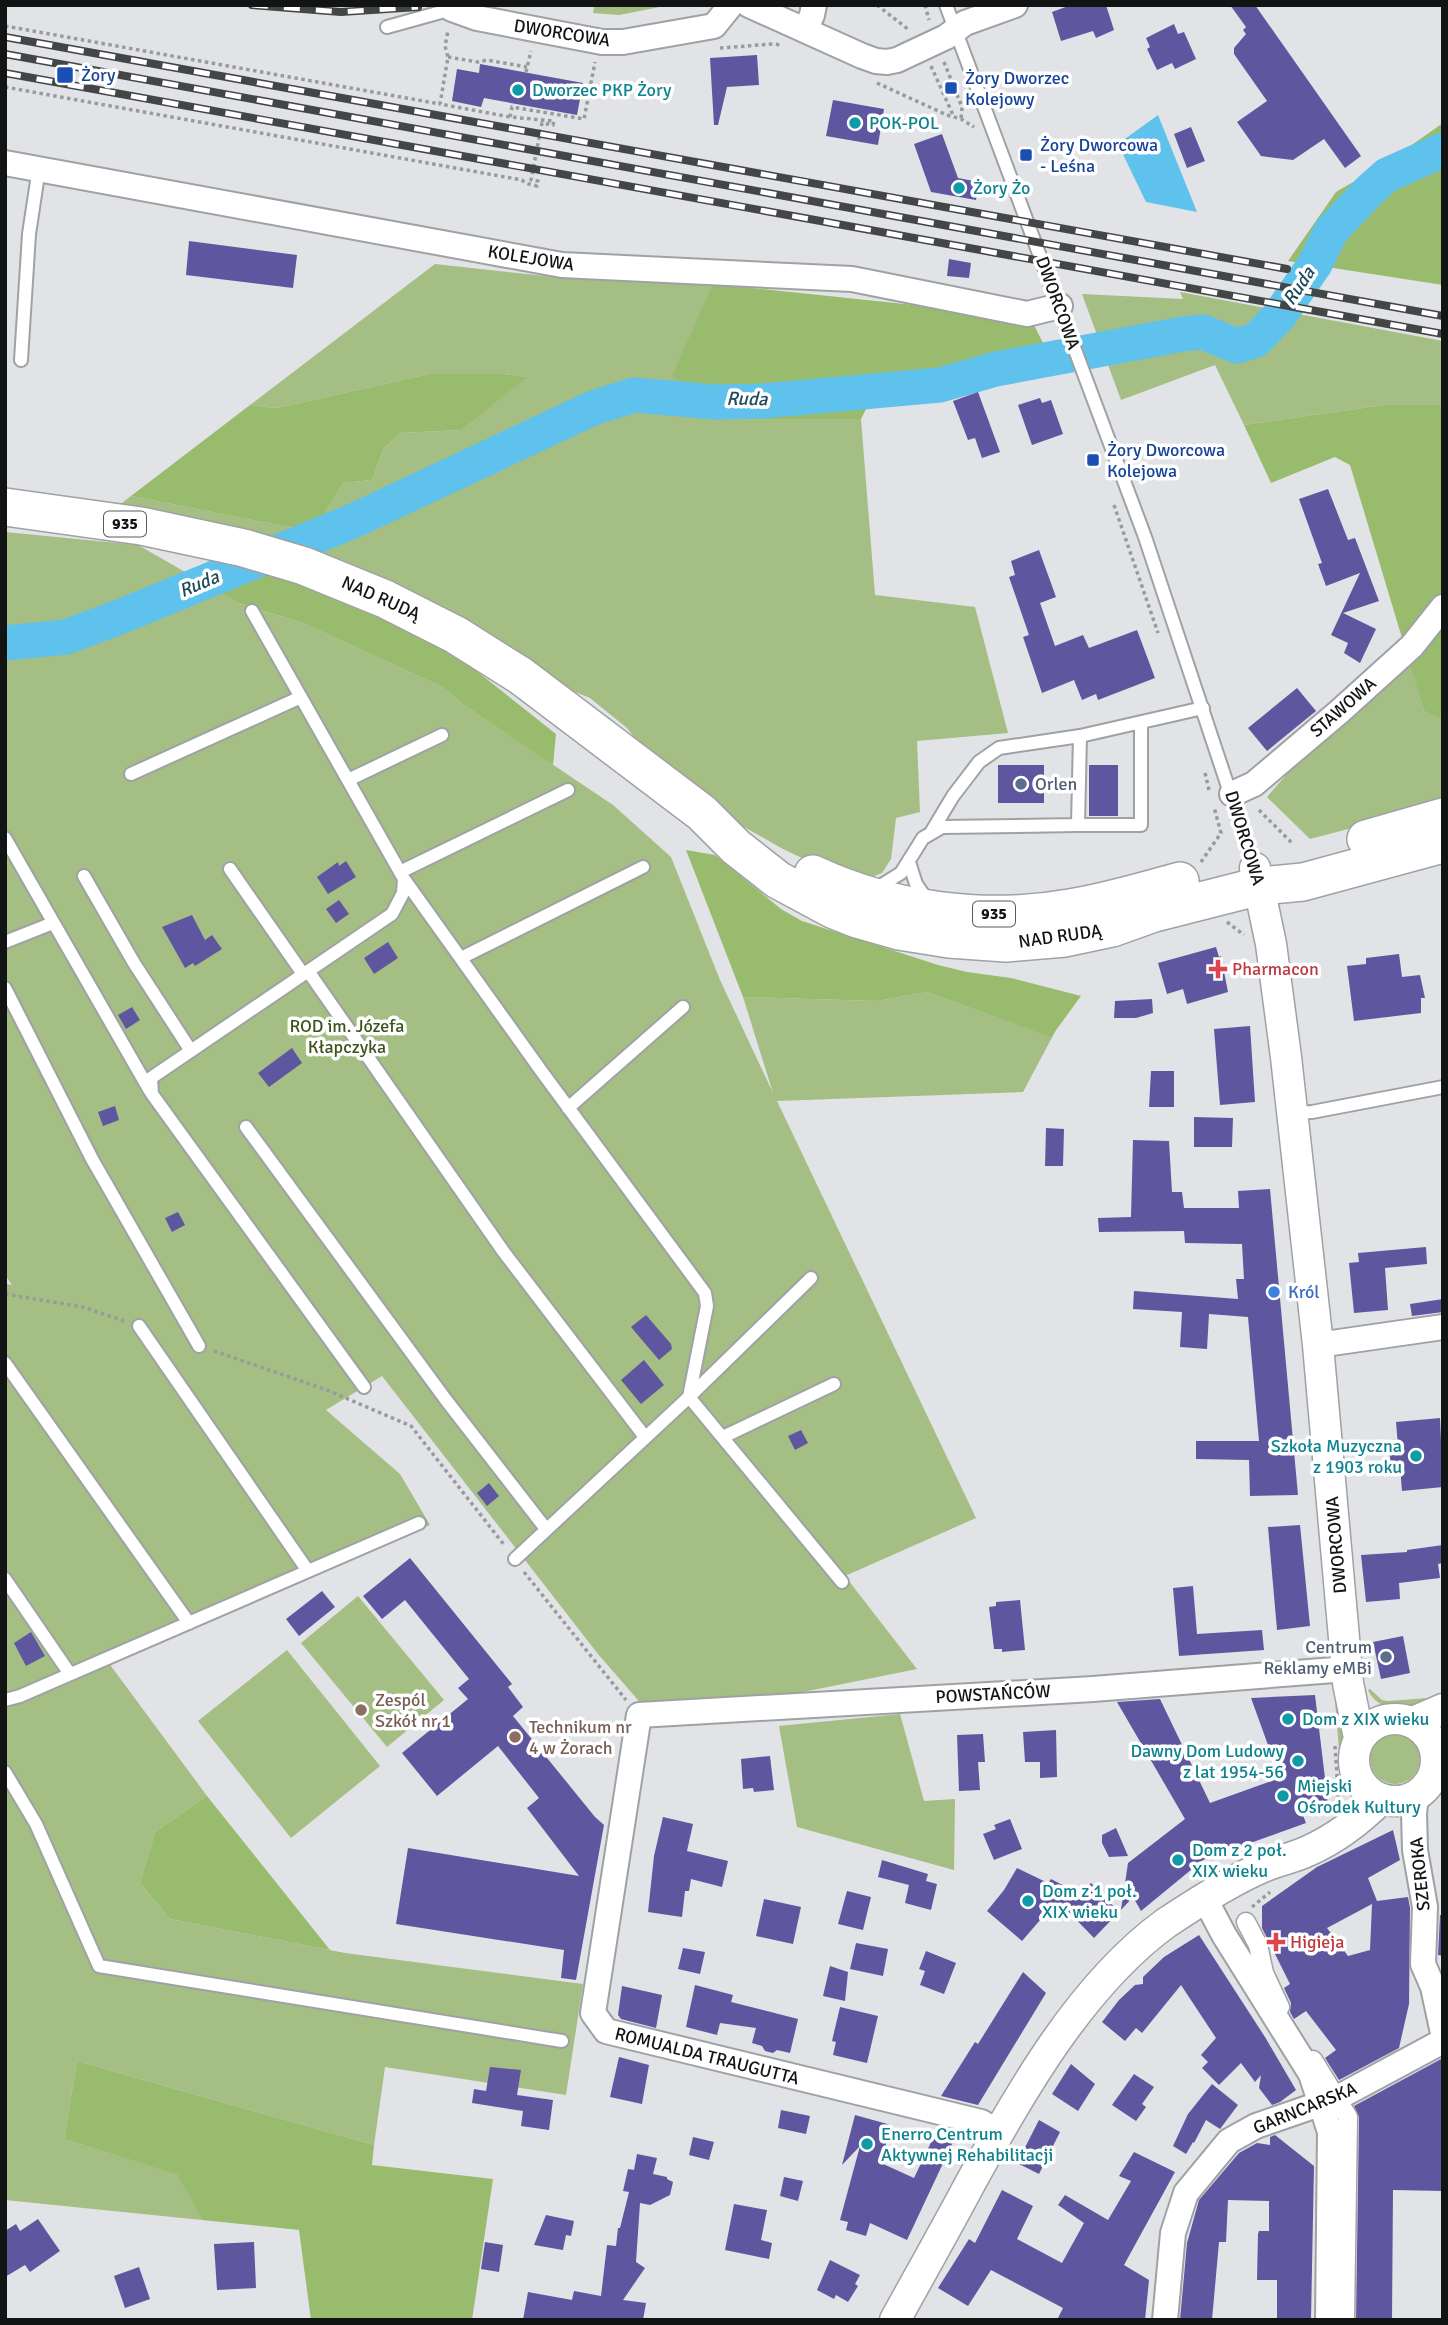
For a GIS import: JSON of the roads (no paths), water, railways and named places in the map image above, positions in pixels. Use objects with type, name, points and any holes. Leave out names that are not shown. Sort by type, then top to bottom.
[{"type":"main road","name":"NAD RUDĄ","points":[[5,507],[141,526],[244,548],[304,566],[407,609],[521,676],[702,813],[805,871],[856,891],[899,903],[986,914],[1026,913],[1070,908],[1202,874],[1303,882],[1443,844]]},
{"type":"main road","name":"NAD RUDĄ","points":[[702,813],[736,847],[778,880],[812,900],[857,919],[937,938],[1006,943],[1065,938],[1112,928],[1443,817]]},
{"type":"street","name":"DWORCOWA","points":[[451,7],[477,18],[601,42],[620,42],[714,26],[732,5]]},
{"type":"street","points":[[748,5],[862,56],[887,62],[928,46],[965,23],[1015,5]]},
{"type":"street","points":[[805,30],[814,5]]},
{"type":"street","name":"KOLEJOWA","points":[[5,163],[562,265],[852,279],[1027,314],[1063,315]]},
{"type":"street","name":"STAWOWA","points":[[1232,793],[1254,784],[1339,712],[1412,646],[1443,607]]},
{"type":"street","name":"DWORCOWA","points":[[1258,877],[1271,944],[1292,1113],[1318,1345],[1348,1679],[1359,1738]]},
{"type":"street","points":[[1318,1345],[1443,1327]]},
{"type":"street","points":[[1348,1679],[1400,1721],[1429,1737],[1441,1758],[1429,1783],[1416,1796],[1403,1800],[1371,1791],[1353,1761],[1359,1738],[1371,1726],[1400,1721],[1443,1709]]},
{"type":"street","name":"POWSTAŃCÓW","points":[[639,1715],[1111,1687],[1348,1679]]},
{"type":"street","name":"ROMUALDA TRAUGUTTA","points":[[639,1715],[593,2013],[606,2031],[981,2122],[999,2132]]},
{"type":"street","points":[[895,2320],[999,2132],[1035,2072],[1079,2010],[1129,1955],[1165,1924],[1261,1868],[1309,1851],[1354,1824],[1371,1791]]},
{"type":"street","name":"SZEROKA","points":[[1416,1796],[1415,1850],[1425,1908],[1423,1964],[1438,1984],[1443,2033]]},
{"type":"street","points":[[1205,1899],[1224,1935],[1311,2074],[1329,2100],[1349,2118],[1345,2320]]},
{"type":"street","points":[[1246,1922],[1258,1945],[1264,1973],[1329,2100],[1328,2320]]},
{"type":"street","name":"GARNCARSKA","points":[[1166,2320],[1173,2233],[1186,2193],[1229,2141],[1256,2126],[1329,2100],[1443,2041]]},
{"type":"lane","name":"DWORCOWA","points":[[946,5],[1145,537],[1258,877]]},
{"type":"lane","points":[[387,27],[451,7]]},
{"type":"lane","points":[[21,360],[29,234],[40,168]]},
{"type":"lane","points":[[252,611],[402,876],[705,1293],[707,1306],[689,1397]]},
{"type":"lane","points":[[131,774],[301,697]]},
{"type":"lane","points":[[856,891],[876,888],[901,873],[915,848],[932,831],[953,796],[979,762],[999,748],[1080,736],[1203,708]]},
{"type":"lane","points":[[932,831],[942,827],[1141,825],[1141,723]]},
{"type":"lane","points":[[348,780],[442,735]]},
{"type":"lane","points":[[1079,825],[1080,736]]},
{"type":"lane","points":[[402,876],[568,790]]},
{"type":"lane","points":[[5,838],[152,1094],[364,1387]]},
{"type":"lane","points":[[909,862],[923,895],[941,910]]},
{"type":"lane","points":[[461,958],[643,867]]},
{"type":"lane","points":[[230,869],[503,1251],[645,1437]]},
{"type":"lane","points":[[84,876],[134,963],[191,1051]]},
{"type":"lane","points":[[152,1094],[151,1078],[391,914],[403,893],[402,876]]},
{"type":"lane","points":[[5,942],[53,923]]},
{"type":"lane","points":[[5,988],[92,1158],[199,1346]]},
{"type":"lane","points":[[568,1108],[683,1007]]},
{"type":"lane","points":[[1292,1113],[1312,1112],[1443,1087]]},
{"type":"lane","points":[[246,1127],[446,1400],[546,1530]]},
{"type":"lane","points":[[514,1559],[689,1397],[811,1278]]},
{"type":"lane","points":[[139,1326],[308,1571]]},
{"type":"lane","points":[[5,1363],[189,1623]]},
{"type":"lane","points":[[723,1437],[834,1384]]},
{"type":"lane","points":[[689,1397],[842,1582]]},
{"type":"lane","points":[[5,1700],[20,1696],[419,1523]]},
{"type":"lane","points":[[5,1579],[70,1674]]},
{"type":"lane","points":[[5,1772],[36,1824],[99,1966],[562,2041]]},
{"type":"water","points":[[1158,115],[1197,212],[1146,202],[1118,144]]},
{"type":"waterway","name":"Ruda","points":[[5,643],[66,637],[122,616],[353,521],[593,408],[634,395],[716,402],[762,401],[940,385],[996,369],[1183,334],[1203,332],[1237,346],[1256,340],[1279,316],[1315,264],[1331,231],[1370,190],[1387,175],[1443,150]]},
{"type":"railway","points":[[252,5],[341,12],[418,7]]},
{"type":"railway","points":[[5,37],[1287,269]]},
{"type":"railway","points":[[5,54],[1443,316]]},
{"type":"railway","points":[[5,73],[1443,334]]},
{"type":"place","name":"Żory","points":[[65,75]]},
{"type":"place","name":"Żory Dworzec Kolejowy","points":[[951,88]]},
{"type":"place","name":"Dworzec PKP Żory","points":[[518,90]]},
{"type":"place","name":"POK-POL","points":[[855,123]]},
{"type":"place","name":"Żory Dworcowa - Leśna","points":[[1026,155]]},
{"type":"place","name":"Żory Żo","points":[[959,188]]},
{"type":"place","name":"Żory Dworcowa Kolejowa","points":[[1093,460]]},
{"type":"place","name":"Orlen","points":[[1021,784]]},
{"type":"place","name":"Pharmacon","points":[[1218,969]]},
{"type":"place","name":"Król","points":[[1274,1292]]},
{"type":"place","name":"Szkoła Muzyczna z 1903 roku","points":[[1416,1456]]},
{"type":"place","name":"Centrum Reklamy eMBi","points":[[1386,1657]]},
{"type":"place","name":"Zespól Szkół nr 1","points":[[361,1710]]},
{"type":"place","name":"Dom z XIX wieku","points":[[1288,1719]]},
{"type":"place","name":"Technikum nr 4 w Żorach","points":[[515,1737]]},
{"type":"place","name":"Dawny Dom Ludowy z lat 1954-56","points":[[1298,1761]]},
{"type":"place","name":"Miejski Ośrodek Kultury","points":[[1283,1796]]},
{"type":"place","name":"Dom z 2 poł. XIX wieku","points":[[1178,1860]]},
{"type":"place","name":"Dom z 1 poł. XIX wieku","points":[[1028,1901]]},
{"type":"place","name":"Higieja","points":[[1276,1942]]},
{"type":"place","name":"Enerro Centrum Aktywnej Rehabilitacji","points":[[867,2144]]},
{"type":"park label","name":"ROD im. Józefa Kłapczyka","points":[[347,1036]]}]
